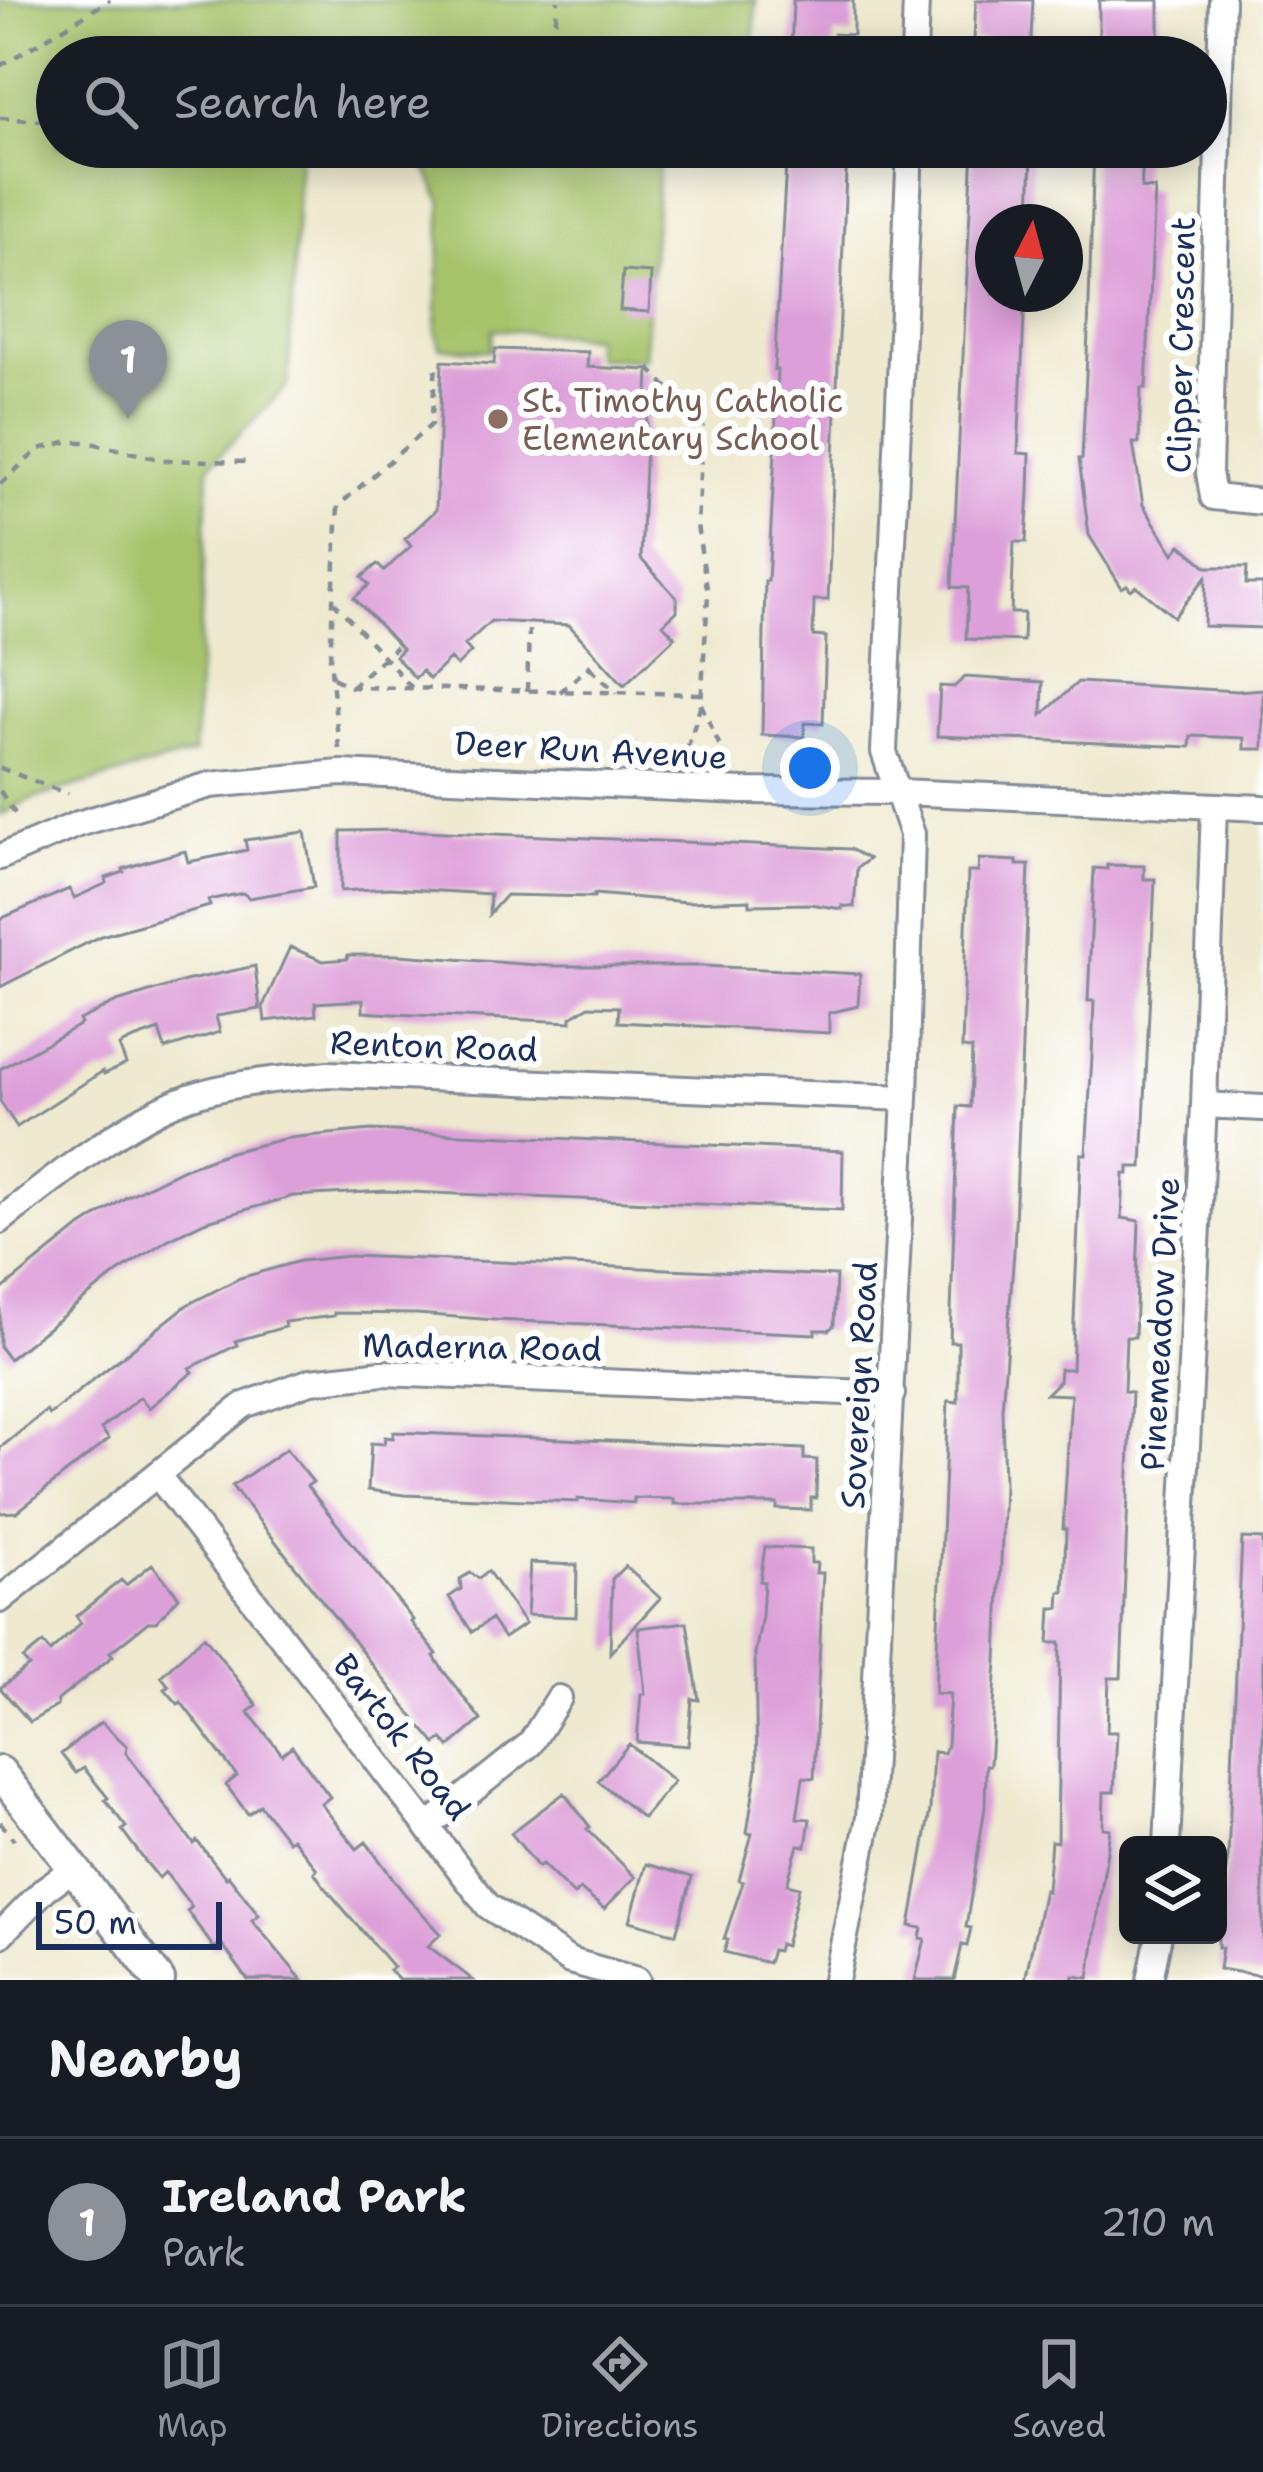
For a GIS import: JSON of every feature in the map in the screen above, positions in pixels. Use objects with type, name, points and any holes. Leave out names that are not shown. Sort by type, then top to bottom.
[{"type":"street","points":[[915,36],[916,0]]},
{"type":"street","name":"Clipper Crescent","points":[[1221,36],[1222,0]]},
{"type":"street","name":"Sovereign Road","points":[[836,1980],[869,1818],[905,1098],[912,834],[884,752],[909,168]]},
{"type":"street","name":"Clipper Crescent","points":[[1217,168],[1209,472],[1213,497],[1263,502]]},
{"type":"street","name":"Deer Run Avenue","points":[[0,857],[78,824],[210,785],[341,772],[1263,808]]},
{"type":"street","name":"Pinemeadow Drive","points":[[1167,1836],[1214,806]]},
{"type":"street","name":"Renton Road","points":[[0,1221],[58,1175],[187,1097],[251,1083],[328,1074],[905,1098]]},
{"type":"street","points":[[1204,1105],[1263,1108]]},
{"type":"street","name":"Maderna Road","points":[[0,1600],[244,1405],[311,1382],[383,1373],[892,1394]]},
{"type":"street","name":"Bartok Road","points":[[159,1477],[488,1906],[571,1961],[637,1980]]},
{"type":"street","points":[[429,1825],[530,1744],[559,1698]]},
{"type":"street","points":[[0,1772],[160,1980]]},
{"type":"street","points":[[0,1934],[45,1888],[73,1869]]},
{"type":"street","points":[[1150,1980],[1157,1944]]},
{"type":"path","points":[[50,36],[110,0]]},
{"type":"path","points":[[554,36],[558,0]]},
{"type":"path","points":[[0,66],[36,44]]},
{"type":"path","points":[[0,118],[36,121]]},
{"type":"path","points":[[341,772],[333,678],[338,506],[431,425],[436,366]]},
{"type":"path","points":[[650,368],[704,425],[697,525],[708,595],[702,694],[676,788]]},
{"type":"path","points":[[0,484],[39,449],[66,442],[87,442],[163,460],[250,462]]},
{"type":"path","points":[[333,601],[413,689]]},
{"type":"path","points":[[527,691],[529,630]]},
{"type":"path","points":[[351,687],[396,647]]},
{"type":"path","points":[[560,692],[590,666],[617,693]]},
{"type":"path","points":[[333,678],[351,687],[702,694]]},
{"type":"path","points":[[701,704],[742,791]]},
{"type":"path","points":[[0,768],[68,794]]},
{"type":"path","points":[[0,791],[34,842]]},
{"type":"green space","points":[[0,0],[756,0],[754,36],[36,36],[36,168],[299,168],[288,385],[209,466],[194,753],[31,799],[0,815]]},
{"type":"green space","points":[[426,168],[659,168],[644,359],[595,358],[593,337],[493,329],[490,351],[440,347],[436,330],[442,203]]},
{"type":"building","points":[[793,0],[853,0],[853,35],[792,36]]},
{"type":"building","points":[[976,0],[1033,0],[1031,36],[974,36]]},
{"type":"building","points":[[1099,0],[1159,0],[1159,36],[1099,36]]},
{"type":"building","points":[[786,168],[846,168],[828,600],[814,600],[813,636],[826,637],[823,724],[805,723],[804,737],[762,735],[765,581],[775,452],[774,370]]},
{"type":"building","points":[[972,168],[1031,168],[1030,204],[975,204],[975,312],[1024,312],[1018,453],[1030,454],[1029,492],[1026,542],[1014,542],[1011,613],[1024,613],[1023,641],[966,639],[968,588],[952,587]]},
{"type":"building","points":[[1093,168],[1142,168],[1141,188],[1155,189],[1146,388],[1141,388],[1139,443],[1133,443],[1143,505],[1174,554],[1181,545],[1207,567],[1247,567],[1246,584],[1263,584],[1263,628],[1204,626],[1206,577],[1174,617],[1136,586],[1122,588],[1089,535],[1079,459]]},
{"type":"building","points":[[623,271],[651,273],[649,312],[620,310]]},
{"type":"building","points":[[495,349],[588,352],[587,367],[649,370],[641,559],[677,598],[677,611],[663,624],[675,637],[624,685],[569,625],[491,621],[465,645],[471,652],[457,666],[450,659],[429,679],[422,671],[415,678],[395,656],[402,649],[354,598],[369,585],[362,577],[377,564],[384,571],[411,546],[405,539],[436,510],[442,361],[494,364]]},
{"type":"building","points":[[965,677],[1043,682],[1042,715],[1078,682],[1263,689],[1263,749],[1244,749],[1244,738],[1191,736],[1190,747],[937,736],[940,686],[954,687]]},
{"type":"building","points":[[341,831],[850,849],[869,859],[857,868],[854,907],[842,909],[810,904],[750,905],[750,900],[506,895],[489,914],[490,894],[389,888],[341,891]]},
{"type":"building","points":[[305,832],[314,887],[208,900],[210,906],[101,936],[0,987],[0,919],[69,889],[74,898],[107,883],[106,878],[123,869],[148,861],[185,851],[188,862],[247,850],[245,840]]},
{"type":"building","points":[[979,859],[1029,865],[1014,1251],[1002,1409],[997,1661],[990,1765],[986,1765],[967,1946],[962,1945],[954,1980],[915,1980],[925,1939],[920,1938],[922,1928],[910,1926],[930,1810],[933,1752],[944,1753],[947,1745],[950,1694],[935,1693],[948,1401],[958,1402],[958,1342],[950,1342],[958,1106],[970,1107],[972,1049],[962,1048],[968,872],[978,872]]},
{"type":"building","points":[[1107,865],[1144,866],[1144,879],[1155,879],[1142,1167],[1129,1167],[1129,1174],[1124,1174],[1122,1218],[1139,1221],[1135,1337],[1126,1337],[1124,1391],[1132,1392],[1121,1678],[1109,1678],[1107,1732],[1117,1732],[1114,1792],[1104,1792],[1103,1828],[1110,1829],[1089,1978],[1025,1980],[1047,1891],[1051,1841],[1057,1842],[1060,1643],[1049,1643],[1051,1608],[1059,1608],[1060,1592],[1064,1592],[1071,1395],[1046,1394],[1059,1381],[1060,1369],[1072,1369],[1081,1154],[1086,1154],[1092,1057],[1094,1001],[1088,1001],[1094,868],[1107,869]]},
{"type":"building","points":[[290,947],[323,961],[347,959],[348,955],[399,955],[550,966],[703,966],[860,974],[858,1006],[829,1013],[829,1033],[618,1022],[619,1007],[589,1006],[571,1017],[571,1022],[363,1012],[363,1000],[315,1003],[316,1015],[265,1021],[263,1006]]},
{"type":"building","points":[[255,966],[260,1009],[216,1016],[220,1032],[165,1049],[159,1030],[131,1040],[119,1046],[126,1064],[103,1071],[17,1127],[0,1101],[0,1069],[81,1024],[79,1020],[117,1002],[185,981]]},
{"type":"building","points":[[371,1130],[843,1151],[842,1210],[386,1191],[293,1196],[204,1222],[167,1240],[118,1272],[9,1359],[0,1347],[0,1291],[76,1230],[128,1196],[230,1152],[288,1138]]},
{"type":"building","points":[[350,1256],[836,1276],[834,1325],[815,1330],[815,1334],[334,1313],[284,1322],[285,1327],[235,1341],[237,1345],[190,1368],[193,1372],[149,1408],[140,1397],[101,1429],[109,1439],[17,1512],[0,1513],[0,1448],[187,1305],[240,1278],[300,1261]]},
{"type":"building","points":[[393,1432],[804,1449],[804,1459],[817,1460],[816,1498],[811,1498],[811,1510],[777,1509],[777,1504],[674,1504],[674,1499],[578,1502],[368,1490],[371,1443],[384,1444]]},
{"type":"building","points":[[286,1449],[313,1482],[307,1486],[413,1620],[481,1720],[449,1747],[442,1739],[436,1744],[418,1723],[232,1486]]},
{"type":"building","points":[[1242,1538],[1263,1539],[1263,1976],[1219,1969],[1222,1948],[1218,1944],[1227,1944]]},
{"type":"building","points":[[765,1547],[811,1549],[816,1573],[823,1573],[814,1778],[803,1777],[797,1818],[810,1819],[806,1846],[798,1845],[787,1884],[799,1887],[785,1946],[779,1944],[777,1951],[772,1950],[768,1963],[724,1952],[752,1834],[747,1833],[757,1768],[755,1654]]},
{"type":"building","points":[[530,1563],[577,1565],[576,1617],[527,1615]]},
{"type":"building","points":[[152,1564],[179,1597],[156,1622],[148,1622],[110,1652],[113,1656],[58,1700],[57,1706],[30,1722],[0,1688],[29,1666],[23,1659],[43,1643],[50,1652],[81,1623],[76,1616],[121,1580],[126,1585]]},
{"type":"building","points":[[625,1566],[660,1598],[610,1653],[612,1579]]},
{"type":"building","points":[[488,1571],[525,1624],[504,1638],[491,1619],[472,1632],[449,1597],[461,1589],[460,1579],[470,1573],[479,1578]]},
{"type":"building","points":[[687,1622],[699,1700],[692,1699],[688,1746],[637,1742],[641,1694],[645,1694],[638,1628]]},
{"type":"building","points":[[204,1636],[257,1705],[248,1712],[282,1754],[292,1746],[330,1797],[321,1804],[357,1849],[366,1842],[441,1934],[428,1946],[473,1980],[399,1980],[292,1838],[288,1841],[260,1805],[248,1814],[226,1785],[237,1776],[181,1702],[165,1689],[169,1686],[161,1676]]},
{"type":"building","points":[[101,1722],[127,1746],[126,1753],[194,1844],[197,1841],[226,1878],[228,1875],[259,1915],[252,1920],[302,1980],[248,1980],[221,1943],[214,1948],[187,1911],[192,1907],[165,1872],[159,1878],[145,1861],[122,1830],[126,1827],[105,1800],[108,1798],[84,1768],[76,1773],[61,1754]]},
{"type":"building","points":[[629,1744],[674,1781],[643,1818],[598,1781]]},
{"type":"building","points":[[564,1793],[590,1827],[587,1829],[635,1877],[604,1909],[580,1889],[574,1895],[542,1864],[538,1867],[511,1833]]},
{"type":"building","points":[[646,1864],[692,1877],[676,1934],[630,1921]]},
{"type":"place","name":"Ireland Park","points":[[128,419]]},
{"type":"place","name":"St. Timothy Catholic Elementary School","points":[[498,419]]}]
